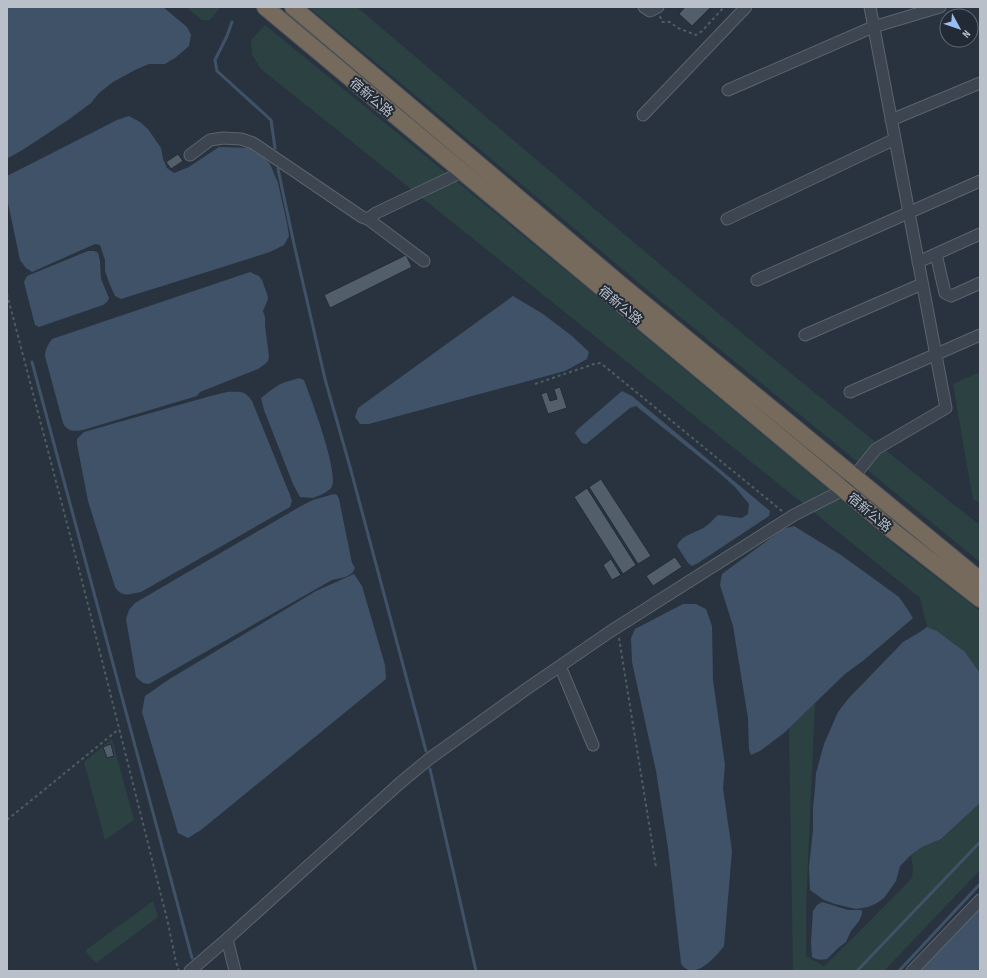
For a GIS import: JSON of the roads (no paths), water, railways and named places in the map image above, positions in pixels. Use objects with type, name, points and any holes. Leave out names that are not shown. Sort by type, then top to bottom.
[{"type":"highway","name":"宿新公路","points":[[265,7],[843,490],[980,599]]},
{"type":"highway","name":"宿新公路","points":[[292,7],[607,272],[980,580]]},
{"type":"street","points":[[644,7],[650,10],[658,7]]},
{"type":"street","points":[[643,115],[746,7]]},
{"type":"street","points":[[190,971],[400,783],[429,759],[617,627],[790,518],[843,490],[876,449],[946,408],[870,7]]},
{"type":"street","points":[[728,90],[874,27],[940,7]]},
{"type":"street","points":[[891,120],[980,83]]},
{"type":"street","points":[[190,155],[210,140],[223,138],[241,139],[253,142],[362,217],[368,218],[424,261]]},
{"type":"street","points":[[727,219],[895,139]]},
{"type":"street","points":[[368,218],[462,172]]},
{"type":"street","points":[[757,280],[980,181]]},
{"type":"street","points":[[918,262],[980,234]]},
{"type":"street","points":[[936,254],[945,293],[951,296],[980,283]]},
{"type":"street","points":[[805,335],[922,284]]},
{"type":"street","points":[[850,392],[980,336]]},
{"type":"street","points":[[560,666],[593,745]]},
{"type":"street","points":[[912,971],[980,900]]},
{"type":"street","points":[[227,939],[236,971]]},
{"type":"water","points":[[7,7],[163,7],[187,27],[191,35],[189,46],[165,64],[149,64],[113,82],[99,93],[91,103],[68,120],[24,149],[7,158]]},
{"type":"water","points":[[129,116],[140,122],[148,129],[161,148],[163,159],[167,168],[174,173],[189,167],[219,147],[251,148],[262,155],[270,164],[278,183],[289,236],[284,245],[270,252],[121,299],[115,296],[110,285],[105,271],[105,260],[100,245],[95,244],[32,272],[26,268],[20,260],[7,198],[7,176],[117,120]]},
{"type":"water","points":[[88,251],[98,253],[101,279],[109,298],[107,302],[103,305],[39,327],[35,325],[24,282],[27,276]]},
{"type":"water","points":[[250,272],[259,276],[262,280],[268,299],[263,311],[269,356],[268,361],[265,364],[258,369],[200,392],[197,396],[83,430],[73,431],[65,427],[45,356],[46,349],[52,339]]},
{"type":"water","points":[[513,296],[543,314],[572,336],[589,352],[587,359],[565,371],[369,424],[360,424],[355,417],[358,408]]},
{"type":"water","points":[[299,378],[304,380],[324,436],[332,468],[333,481],[331,488],[317,497],[312,498],[300,497],[293,484],[264,410],[261,398],[280,384]]},
{"type":"water","points":[[622,391],[632,396],[770,511],[769,516],[698,563],[692,566],[688,563],[677,546],[682,539],[706,526],[718,515],[742,518],[748,514],[749,504],[735,487],[717,471],[636,406],[630,408],[586,444],[582,443],[575,433],[578,429]]},
{"type":"water","points":[[227,392],[242,392],[252,401],[290,495],[292,501],[290,507],[141,592],[129,594],[120,593],[115,587],[88,501],[77,439],[84,432]]},
{"type":"water","points":[[334,494],[337,495],[339,499],[352,563],[355,568],[354,571],[346,577],[332,580],[149,684],[143,683],[136,677],[126,619],[129,610],[135,603],[301,506],[313,500]]},
{"type":"water","points":[[794,526],[841,555],[899,597],[913,618],[864,660],[845,674],[784,733],[760,751],[751,755],[749,750],[748,718],[733,626],[720,585],[722,574],[783,529]]},
{"type":"water","points":[[354,574],[362,586],[385,665],[386,679],[201,830],[188,838],[178,833],[142,712],[145,696],[168,680],[316,591]]},
{"type":"water","points":[[683,604],[696,604],[706,609],[712,626],[713,680],[725,765],[723,788],[732,851],[724,946],[707,964],[696,970],[684,968],[681,963],[668,848],[656,771],[632,662],[631,638],[635,629]]},
{"type":"water","points":[[927,627],[937,631],[965,652],[980,673],[980,803],[941,839],[922,847],[911,855],[900,866],[896,881],[884,898],[877,903],[868,907],[856,909],[835,904],[824,900],[810,890],[809,867],[813,830],[813,807],[816,773],[824,744],[838,712],[848,699],[903,642]]},
{"type":"water","points":[[822,902],[848,910],[862,910],[862,914],[846,942],[827,959],[821,960],[812,957],[811,942],[813,911],[817,905]]},
{"type":"water","points":[[980,906],[980,971],[919,971]]},
{"type":"waterway","points":[[232,22],[215,60],[217,71],[271,120],[275,148]]},
{"type":"waterway","points":[[278,169],[325,379],[426,751]]},
{"type":"waterway","points":[[32,362],[192,958]]},
{"type":"waterway","points":[[430,769],[476,971]]},
{"type":"waterway","points":[[857,971],[980,842]]},
{"type":"waterway","points":[[899,971],[980,884]]}]
